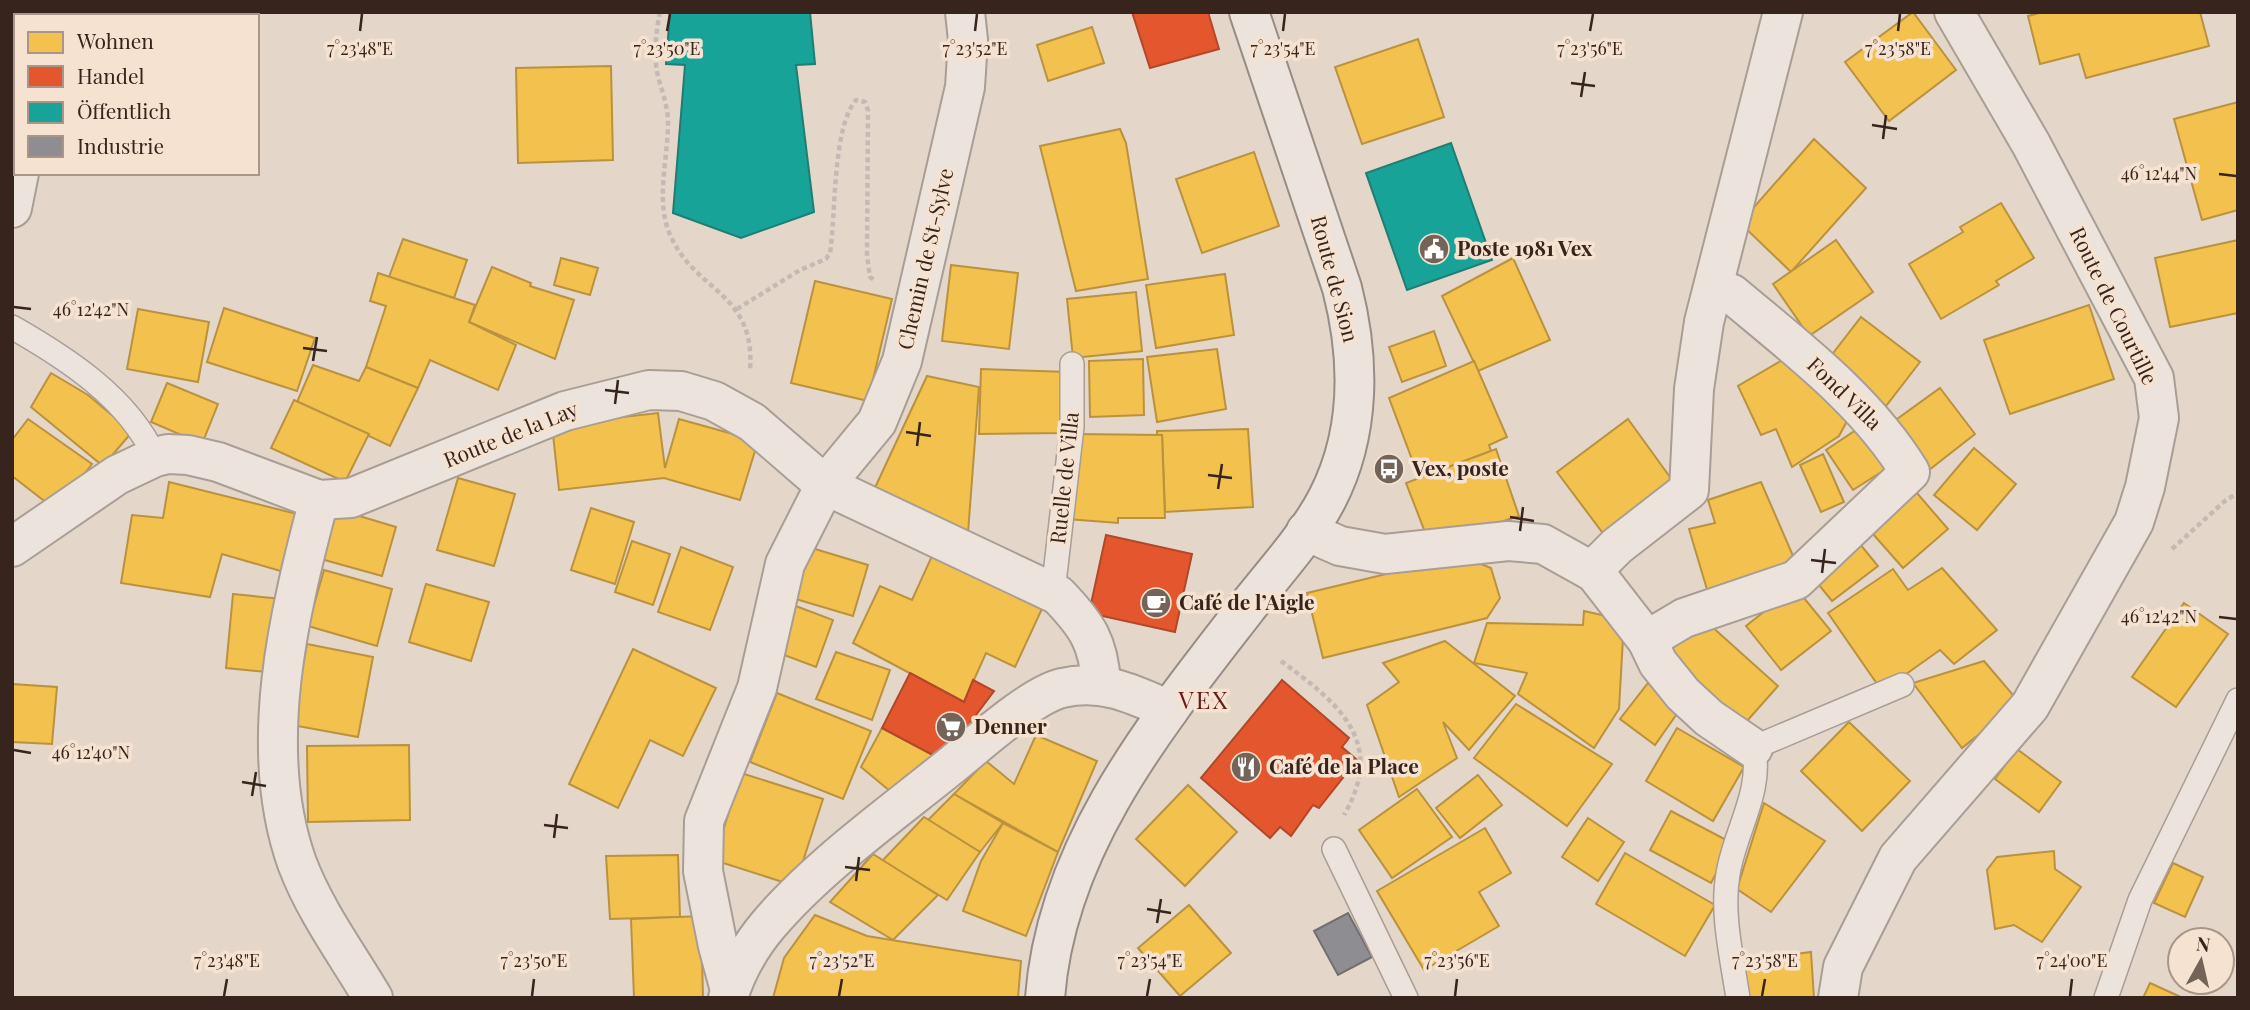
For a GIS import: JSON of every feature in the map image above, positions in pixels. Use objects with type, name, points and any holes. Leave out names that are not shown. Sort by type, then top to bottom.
[{"type":"street","name":"Chemin de St-Sylve","points":[[729,994],[703,871],[704,821],[757,688],[785,564],[825,485],[877,422],[902,361],[965,87],[968,40],[965,12]]},
{"type":"street","name":"Route de Sion","points":[[1045,998],[1047,960],[1071,880],[1112,794],[1169,710],[1306,531],[1327,498],[1345,453],[1356,377],[1353,333],[1342,288],[1249,12]]},
{"type":"street","points":[[1592,571],[1616,546],[1689,490],[1698,357],[1783,12]]},
{"type":"street","name":"Route de Courtille","points":[[1838,998],[1843,967],[1898,858],[2030,706],[2134,522],[2145,487],[2160,418],[2154,378],[2031,144],[1954,12]]},
{"type":"street","points":[[12,208],[19,175]]},
{"type":"street","name":"Fond Villa","points":[[1647,640],[1684,618],[1796,580],[1910,472],[1890,440],[1861,406],[1732,294],[1714,286]]},
{"type":"street","name":"Route de la Lay","points":[[12,547],[117,475],[155,457],[188,455],[218,462],[319,500],[351,498],[379,489],[565,411],[649,390],[681,391],[715,401],[742,416],[825,485],[1053,592],[1078,615],[1099,653],[1101,684]]},
{"type":"street","points":[[319,500],[303,556],[280,694],[283,802],[297,862],[314,900],[373,998]]},
{"type":"street","points":[[1306,531],[1340,546],[1385,554],[1508,541],[1543,544],[1592,571],[1647,640],[1658,663],[1683,694],[1709,718],[1753,748]]},
{"type":"street","points":[[729,994],[736,974],[768,924],[841,854],[992,732],[1043,696],[1061,688],[1101,684],[1127,691],[1169,710]]},
{"type":"lane","points":[[12,327],[114,398],[135,421],[155,457]]},
{"type":"lane","name":"Ruelle de Villa","points":[[1053,592],[1072,427],[1072,364]]},
{"type":"lane","points":[[1738,998],[1726,905],[1728,874],[1757,765],[1753,748],[1902,685]]},
{"type":"lane","points":[[2106,998],[2140,900],[2238,700]]},
{"type":"lane","points":[[1334,849],[1406,998]]},
{"type":"path","points":[[660,12],[656,33],[657,73],[665,97],[668,122],[663,214],[672,241],[699,273],[737,309],[746,331],[751,359],[742,416]]},
{"type":"path","points":[[737,309],[800,270],[826,259],[831,253],[840,149],[848,113],[856,100],[864,102],[868,110],[870,277],[879,284],[919,293]]},
{"type":"path","points":[[1281,661],[1338,706],[1361,750],[1362,772],[1357,792],[1337,828],[1334,849]]},
{"type":"building: Wohnen","points":[[1913,12],[1956,70],[1889,121],[1845,62]]},
{"type":"building: Wohnen","points":[[2043,12],[2200,12],[2209,46],[2086,78],[2079,54],[2040,64],[2028,16]]},
{"type":"building: Wohnen","points":[[1092,27],[1104,63],[1048,81],[1037,45]]},
{"type":"building: Wohnen","points":[[1418,39],[1444,117],[1362,144],[1335,67]]},
{"type":"building: Wohnen","points":[[611,66],[613,160],[518,163],[516,68]]},
{"type":"building: Wohnen","points":[[2238,102],[2238,210],[2202,220],[2174,119]]},
{"type":"building: Wohnen","points":[[1120,129],[1126,143],[1148,279],[1076,291],[1040,146]]},
{"type":"building: Wohnen","points":[[1814,139],[1866,188],[1791,272],[1740,223]]},
{"type":"building: Wohnen","points":[[1254,152],[1279,226],[1202,253],[1176,179]]},
{"type":"building: Wohnen","points":[[2001,203],[2034,258],[1996,281],[1999,285],[1941,319],[1909,264],[1963,232],[1960,227]]},
{"type":"building: Wohnen","points":[[403,239],[467,260],[454,298],[389,277]]},
{"type":"building: Wohnen","points":[[1836,240],[1873,292],[1809,336],[1773,284]]},
{"type":"building: Wohnen","points":[[2238,240],[2238,313],[2170,327],[2155,258]]},
{"type":"building: Wohnen","points":[[561,258],[598,268],[590,295],[554,285]]},
{"type":"building: Wohnen","points":[[1513,258],[1550,340],[1478,371],[1442,296]]},
{"type":"building: Wohnen","points":[[951,265],[1018,273],[1009,349],[942,341]]},
{"type":"building: Wohnen","points":[[492,267],[531,283],[530,286],[574,300],[555,359],[469,322]]},
{"type":"building: Wohnen","points":[[378,273],[475,305],[469,322],[516,345],[498,390],[430,360],[418,388],[366,367],[386,306],[370,301]]},
{"type":"building: Wohnen","points":[[1225,274],[1234,335],[1156,348],[1146,285]]},
{"type":"building: Wohnen","points":[[815,281],[892,299],[868,401],[791,383]]},
{"type":"building: Wohnen","points":[[1136,292],[1142,351],[1073,358],[1067,299]]},
{"type":"building: Wohnen","points":[[2089,305],[2114,379],[2010,414],[1984,340]]},
{"type":"building: Wohnen","points":[[224,308],[315,338],[297,391],[207,362]]},
{"type":"building: Wohnen","points":[[138,309],[209,322],[198,382],[127,369]]},
{"type":"building: Wohnen","points":[[1861,317],[1920,362],[1886,406],[1827,361]]},
{"type":"building: Wohnen","points":[[1434,331],[1446,366],[1402,382],[1389,347]]},
{"type":"building: Wohnen","points":[[1217,349],[1226,409],[1157,422],[1147,357]]},
{"type":"building: Wohnen","points":[[1143,359],[1144,415],[1090,417],[1089,361]]},
{"type":"building: Wohnen","points":[[1784,359],[1852,412],[1839,436],[1792,467],[1776,429],[1761,435],[1738,386]]},
{"type":"building: Wohnen","points":[[1474,361],[1507,437],[1489,445],[1491,451],[1419,478],[1389,398]]},
{"type":"building: Wohnen","points":[[313,365],[359,381],[366,367],[418,388],[390,446],[297,402]]},
{"type":"building: Wohnen","points":[[981,369],[1068,372],[1067,433],[979,434]]},
{"type":"building: Wohnen","points":[[51,373],[88,395],[132,432],[103,466],[31,407]]},
{"type":"building: Wohnen","points":[[927,376],[979,387],[968,533],[872,494]]},
{"type":"building: Wohnen","points":[[167,383],[218,404],[202,444],[151,422]]},
{"type":"building: Wohnen","points":[[1940,388],[1975,434],[1929,470],[1893,422]]},
{"type":"building: Wohnen","points":[[294,400],[369,434],[345,482],[271,448]]},
{"type":"building: Wohnen","points":[[658,413],[665,468],[679,419],[758,441],[740,500],[664,478],[559,490],[552,425]]},
{"type":"building: Wohnen","points":[[28,419],[92,464],[56,510],[12,476],[12,440]]},
{"type":"building: Wohnen","points":[[1628,419],[1675,484],[1605,536],[1557,472]]},
{"type":"building: Wohnen","points":[[1859,428],[1886,469],[1853,490],[1826,450]]},
{"type":"building: Wohnen","points":[[1248,429],[1253,507],[1165,512],[1162,435],[1157,435],[1157,431]]},
{"type":"building: Wohnen","points":[[1074,434],[1162,435],[1165,518],[1118,518],[1118,523],[1067,519]]},
{"type":"building: Wohnen","points":[[1974,448],[2016,484],[1977,530],[1934,495]]},
{"type":"building: Wohnen","points":[[1496,449],[1519,516],[1430,545],[1406,483]]},
{"type":"building: Wohnen","points":[[1823,454],[1844,502],[1821,512],[1800,465]]},
{"type":"building: Wohnen","points":[[458,478],[515,494],[494,566],[437,550]]},
{"type":"building: Wohnen","points":[[169,482],[301,515],[284,572],[222,554],[210,597],[121,583],[132,515],[163,518]]},
{"type":"building: Wohnen","points":[[1761,482],[1797,565],[1711,603],[1689,529],[1715,523],[1708,500]]},
{"type":"building: Wohnen","points":[[1910,485],[1948,529],[1903,568],[1865,525]]},
{"type":"building: Wohnen","points":[[591,508],[634,522],[615,584],[571,570]]},
{"type":"building: Wohnen","points":[[336,509],[396,527],[382,576],[321,559]]},
{"type":"building: Wohnen","points":[[1855,538],[1878,566],[1832,601],[1810,574]]},
{"type":"building: Wohnen","points":[[632,541],[670,554],[653,605],[615,592]]},
{"type":"building: Wohnen","points":[[805,546],[868,565],[853,616],[789,597]]},
{"type":"building: Wohnen","points":[[681,547],[733,567],[710,630],[658,612]]},
{"type":"building: Wohnen","points":[[936,547],[1047,598],[1015,667],[986,653],[964,702],[853,643],[880,586],[912,600]]},
{"type":"building: Wohnen","points":[[1461,556],[1491,568],[1500,598],[1487,618],[1323,658],[1307,593]]},
{"type":"building: Wohnen","points":[[1942,568],[1997,630],[1954,664],[1940,650],[1882,691],[1828,613],[1893,569],[1908,590]]},
{"type":"building: Wohnen","points":[[324,570],[392,589],[377,646],[308,626]]},
{"type":"building: Wohnen","points":[[426,584],[489,602],[471,661],[409,642]]},
{"type":"building: Wohnen","points":[[1795,587],[1831,631],[1781,670],[1746,626]]},
{"type":"building: Wohnen","points":[[233,594],[282,599],[275,673],[226,668]]},
{"type":"building: Wohnen","points":[[2184,603],[2228,634],[2176,707],[2132,677]]},
{"type":"building: Wohnen","points":[[793,605],[833,620],[816,667],[776,652]]},
{"type":"building: Wohnen","points":[[1584,611],[1624,620],[1619,709],[1594,748],[1518,694],[1527,673],[1474,663],[1487,623],[1583,625]]},
{"type":"building: Wohnen","points":[[1700,616],[1778,686],[1739,730],[1661,660]]},
{"type":"building: Wohnen","points":[[1445,641],[1515,696],[1469,750],[1443,722],[1457,758],[1399,797],[1367,705],[1399,682],[1383,663]]},
{"type":"building: Wohnen","points":[[307,644],[373,657],[358,737],[292,725]]},
{"type":"building: Wohnen","points":[[633,649],[716,688],[683,756],[650,740],[618,808],[569,784]]},
{"type":"building: Wohnen","points":[[836,652],[890,670],[872,720],[816,699]]},
{"type":"building: Wohnen","points":[[1984,661],[2019,702],[1962,748],[1913,683]]},
{"type":"building: Wohnen","points":[[1648,683],[1681,708],[1655,745],[1620,719]]},
{"type":"building: Wohnen","points":[[12,684],[57,687],[52,744],[12,742]]},
{"type":"building: Wohnen","points":[[777,693],[871,731],[843,799],[750,762]]},
{"type":"building: Wohnen","points":[[1516,704],[1612,764],[1567,826],[1474,758]]},
{"type":"building: Wohnen","points":[[1849,722],[1910,781],[1862,831],[1801,771]]},
{"type":"building: Wohnen","points":[[882,728],[935,756],[902,801],[861,767]]},
{"type":"building: Wohnen","points":[[1677,728],[1744,767],[1713,821],[1646,781]]},
{"type":"building: Wohnen","points":[[1036,735],[1097,761],[1058,852],[954,794],[986,761],[1014,784]]},
{"type":"building: Wohnen","points":[[409,745],[410,820],[308,822],[307,746]]},
{"type":"building: Wohnen","points":[[2017,749],[2061,782],[2039,812],[1995,779]]},
{"type":"building: Wohnen","points":[[741,773],[823,799],[795,886],[714,860]]},
{"type":"building: Wohnen","points":[[1478,775],[1502,805],[1460,838],[1436,808]]},
{"type":"building: Wohnen","points":[[1188,785],[1237,832],[1185,886],[1136,839]]},
{"type":"building: Wohnen","points":[[1417,789],[1452,837],[1392,878],[1359,830]]},
{"type":"building: Wohnen","points":[[954,794],[1003,823],[980,852],[928,820]]},
{"type":"building: Wohnen","points":[[1764,803],[1825,841],[1771,912],[1737,889]]},
{"type":"building: Wohnen","points":[[1671,811],[1732,843],[1711,883],[1650,850]]},
{"type":"building: Wohnen","points":[[924,817],[980,852],[947,900],[882,861]]},
{"type":"building: Wohnen","points":[[1588,818],[1624,842],[1598,881],[1562,857]]},
{"type":"building: Wohnen","points":[[1003,823],[1058,852],[1026,936],[963,911],[981,861]]},
{"type":"building: Wohnen","points":[[1485,828],[1511,873],[1479,892],[1499,926],[1424,970],[1377,891]]},
{"type":"building: Wohnen","points":[[2054,851],[2055,869],[2081,887],[2042,942],[2014,925],[1995,929],[1987,870],[1997,857]]},
{"type":"building: Wohnen","points":[[1625,853],[1715,905],[1685,956],[1596,904]]},
{"type":"building: Wohnen","points":[[873,854],[938,895],[893,940],[830,902]]},
{"type":"building: Wohnen","points":[[678,855],[680,917],[610,919],[606,856]]},
{"type":"building: Wohnen","points":[[2173,863],[2203,877],[2185,917],[2154,903]]},
{"type":"building: Wohnen","points":[[1189,905],[1231,953],[1180,996],[1138,948]]},
{"type":"building: Wohnen","points":[[815,915],[867,936],[1021,961],[1018,998],[773,998],[784,958]]},
{"type":"building: Wohnen","points":[[701,916],[703,998],[634,998],[631,919]]},
{"type":"building: Wohnen","points":[[1811,952],[1814,998],[1749,998],[1743,961]]},
{"type":"building: Wohnen","points":[[2150,983],[2166,990],[2166,996],[2183,998],[2143,998]]},
{"type":"building: Handel","points":[[1132,12],[1208,12],[1219,49],[1150,68]]},
{"type":"building: Handel","points":[[1106,535],[1192,554],[1175,632],[1089,613]]},
{"type":"building: Handel","points":[[910,673],[964,702],[973,680],[994,691],[942,760],[882,728]]},
{"type":"building: Handel","points":[[1282,680],[1349,738],[1342,747],[1357,760],[1319,808],[1313,805],[1291,836],[1280,827],[1270,838],[1201,778]]},
{"type":"building: Öffentlich","points":[[670,12],[810,12],[815,64],[796,65],[814,212],[741,238],[673,213],[685,65],[666,64]]},
{"type":"building: Öffentlich","points":[[1451,143],[1492,260],[1407,290],[1366,173]]},
{"type":"building: Industrie","points":[[1348,913],[1372,957],[1338,975],[1314,931]]},
{"type":"place","name":"Poste 1981 Vex","points":[[1434,249]]},
{"type":"place","name":"Vex, poste","points":[[1389,469]]},
{"type":"place","name":"Café de l’Aigle","points":[[1156,603]]},
{"type":"place","name":"Denner","points":[[951,727]]},
{"type":"place","name":"Café de la Place","points":[[1246,767]]},
{"type":"district","name":"VEX","points":[[1204,701]]}]
